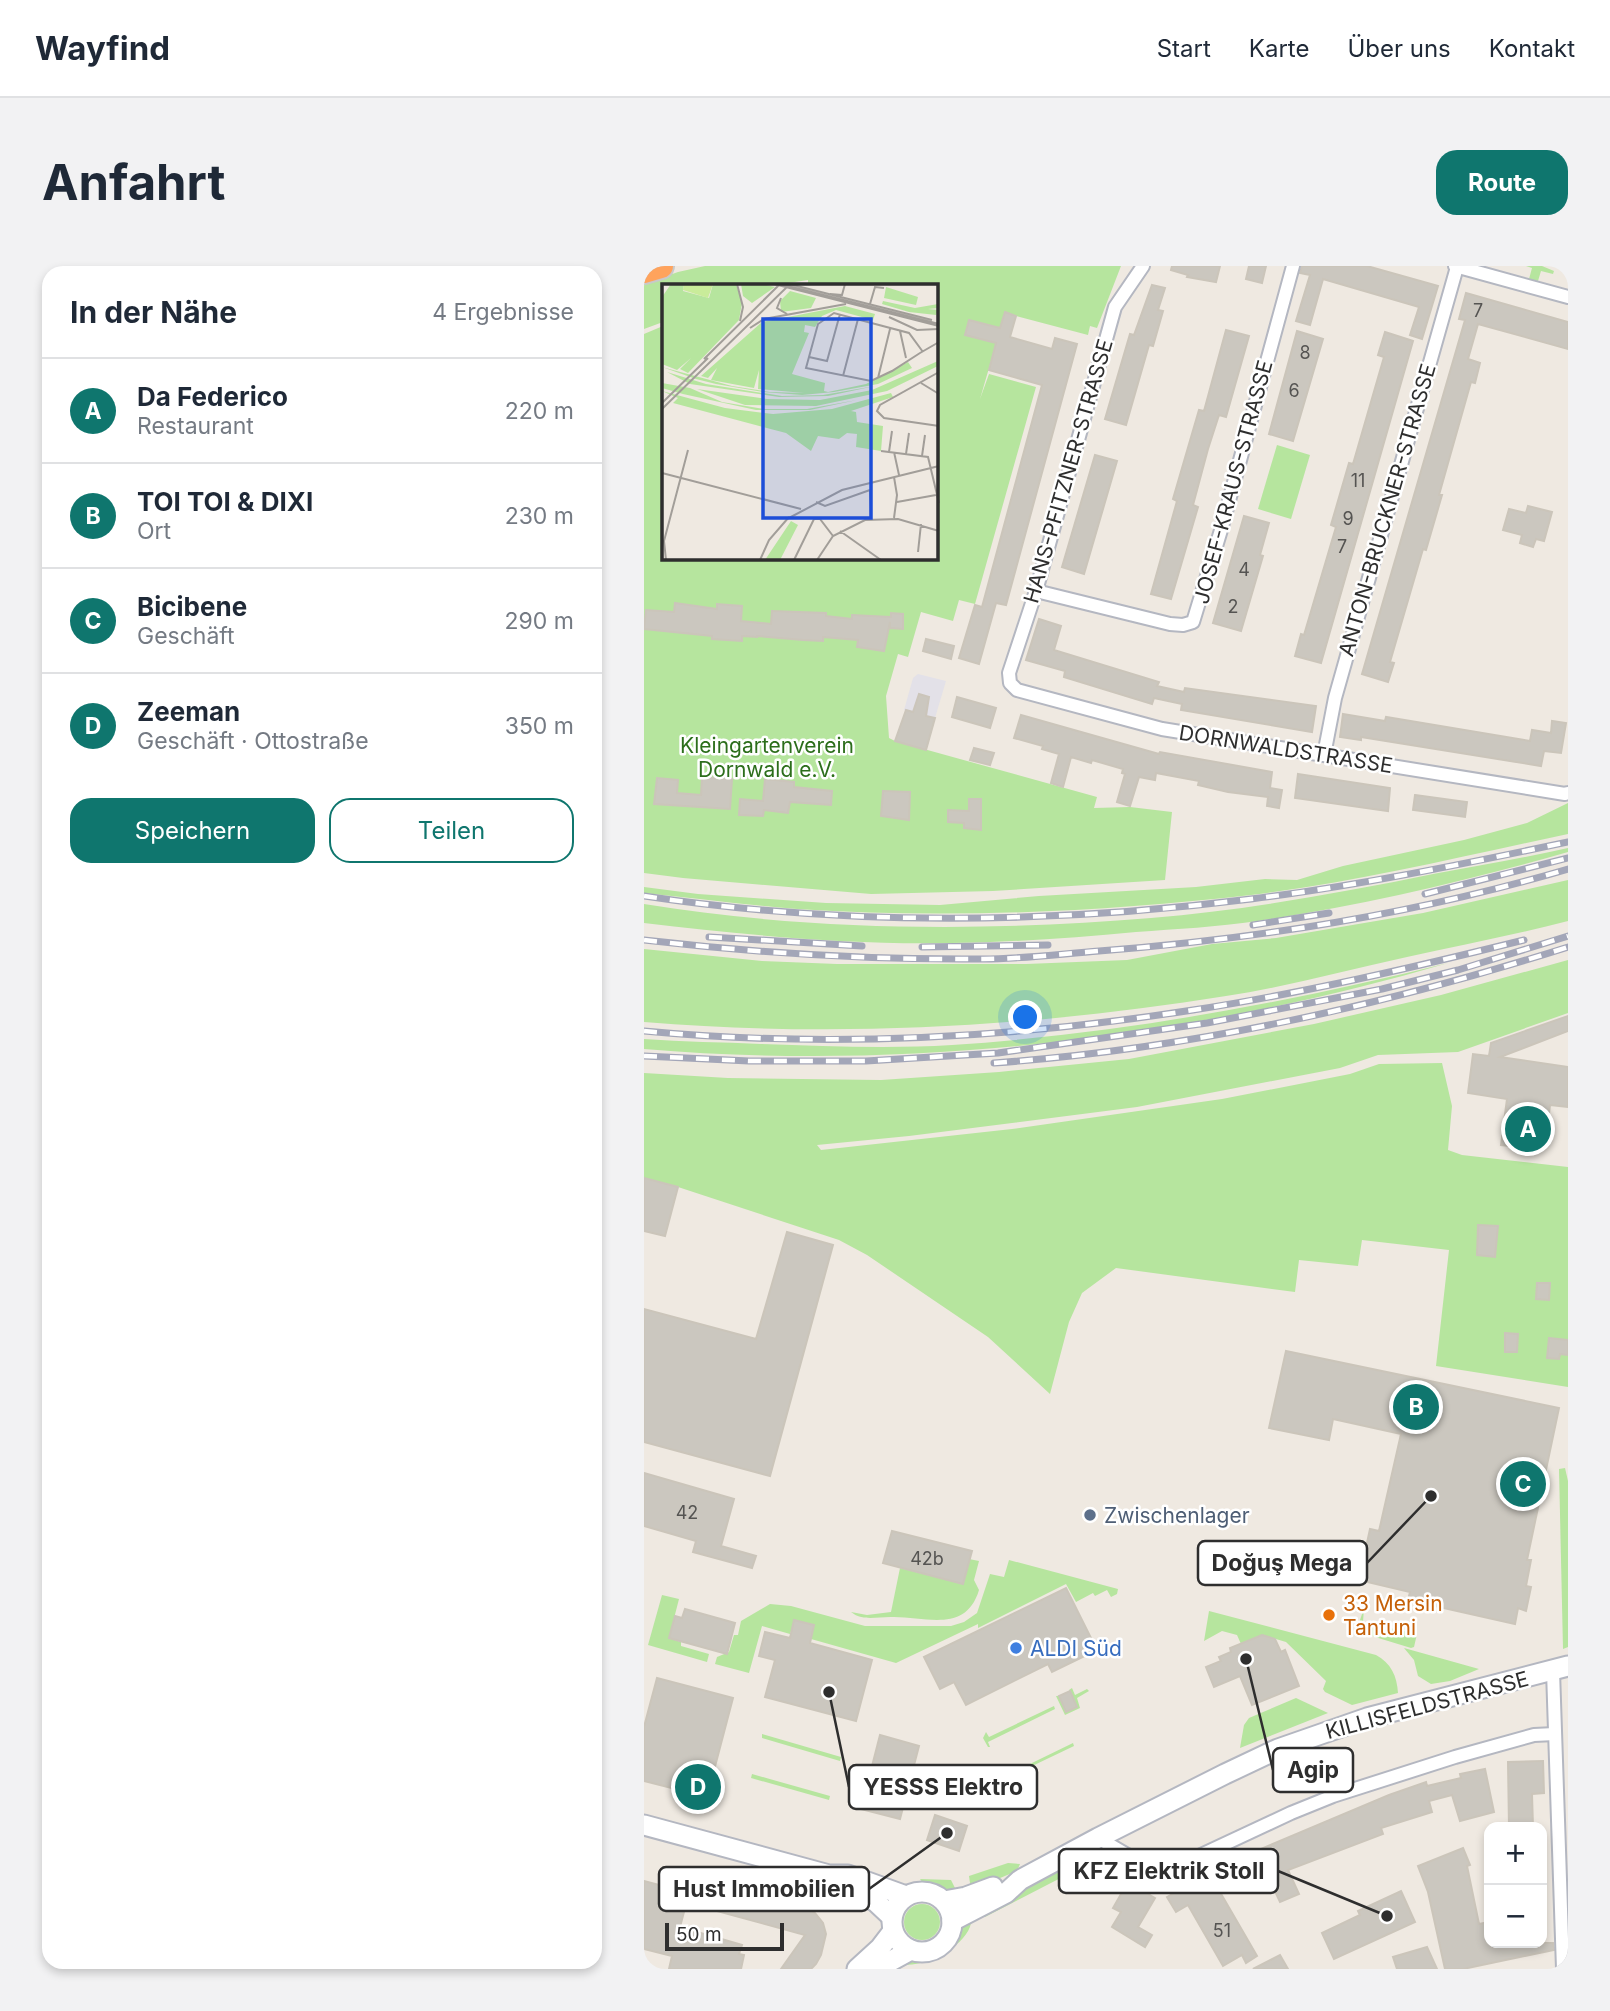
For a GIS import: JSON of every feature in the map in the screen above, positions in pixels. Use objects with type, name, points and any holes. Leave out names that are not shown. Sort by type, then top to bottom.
[{"type":"highway","points":[[644,271],[661,266]]},
{"type":"main road","name":"KILLISFELDSTRASSE","points":[[952,1921],[1006,1893],[1020,1880],[1098,1838],[1278,1749],[1367,1718],[1560,1668]]},
{"type":"main road","points":[[644,1825],[828,1875],[869,1897],[892,1924],[900,1943],[911,1950],[930,1951],[942,1945],[949,1934],[952,1921],[943,1901],[938,1896],[924,1892],[906,1896],[899,1902],[892,1924],[880,1948],[857,1969]]},
{"type":"main road","points":[[828,1875],[848,1875],[906,1896]]},
{"type":"main road","name":"KILLISFELDSTRASSE","points":[[943,1901],[966,1897],[1003,1883],[1020,1880]]},
{"type":"main road","points":[[876,1969],[911,1950]]},
{"type":"street","name":"HANS-PFITZNER-STRASSE","points":[[1010,683],[1009,673],[1036,591],[1115,307],[1143,266]]},
{"type":"street","name":"JOSEF-KRAUS-STRASSE","points":[[1036,591],[1170,624],[1183,625],[1193,622],[1293,266]]},
{"type":"street","points":[[1456,266],[1568,297]]},
{"type":"street","name":"ANTON-BRUCKNER-STRASSE","points":[[1324,755],[1338,686],[1456,266]]},
{"type":"street","name":"DORNWALDSTRASSE","points":[[1010,683],[1017,690],[1162,729],[1568,793]]},
{"type":"street","points":[[1560,1668],[1555,1734],[1563,1969]]},
{"type":"street","points":[[1098,1838],[1153,1870],[1169,1870],[1291,1812],[1344,1792],[1534,1735],[1555,1734]]},
{"type":"shaded area","points":[[918,674],[946,681],[935,718],[904,710],[913,678]]},
{"type":"green space","name":"Kleingartenverein Dornwald e.V.","points":[[705,266],[1121,266],[1097,328],[1090,326],[1088,335],[1005,313],[980,399],[989,374],[1036,387],[975,604],[959,600],[953,621],[921,612],[908,657],[898,654],[886,696],[889,738],[1097,797],[1094,808],[1130,807],[1172,812],[1165,880],[993,891],[871,894],[644,873],[644,334],[662,326],[662,560],[938,560],[938,284],[808,284],[808,280],[782,284],[662,284],[662,322],[644,329],[644,284]]},
{"type":"green space","points":[[1526,266],[1542,266],[1554,271],[1553,274],[1541,271],[1538,281],[1529,279],[1532,268]]},
{"type":"green space","points":[[1277,445],[1310,455],[1291,519],[1258,509]]},
{"type":"green space","points":[[1568,803],[1568,834],[1331,883],[1195,901],[1081,910],[911,913],[797,909],[644,893],[644,887],[698,894],[826,903],[940,905],[1196,887],[1265,879],[1297,880],[1343,866],[1464,840],[1527,823]]},
{"type":"green space","points":[[1568,848],[1568,852],[1530,863],[1375,900],[1297,915],[1197,928],[1020,941],[912,943],[797,938],[644,923],[644,904],[769,920],[897,926],[1025,926],[1151,918],[1293,900]]},
{"type":"green space","points":[[1568,880],[1568,921],[1226,996],[1081,1015],[936,1027],[790,1029],[644,1022],[644,949],[762,961],[837,964],[1026,964],[1127,960],[1212,944],[1276,938],[1423,913]]},
{"type":"green space","points":[[1568,960],[1568,1013],[1458,1052],[1378,1055],[1340,1068],[1137,1107],[817,1145],[821,1150],[1012,1129],[1222,1099],[1350,1074],[1379,1064],[1442,1063],[1452,1106],[1448,1150],[1462,1155],[1568,1167],[1568,1387],[1436,1366],[1449,1250],[1362,1240],[1358,1266],[1299,1260],[1295,1292],[1116,1268],[1082,1293],[1069,1322],[1050,1394],[988,1337],[867,1255],[839,1240],[644,1178],[644,1073],[728,1078],[881,1080],[1129,1059],[1314,1024],[1441,995]]},
{"type":"green space","points":[[1448,963],[1351,989],[1252,1011],[1152,1029],[1050,1043],[948,1052],[846,1056],[745,1055],[644,1049],[644,1039],[880,1047],[1015,1040],[1140,1025],[1264,1004]]},
{"type":"green space","points":[[1565,1468],[1568,1481],[1568,1647],[1563,1649],[1559,1469]]},
{"type":"green space","points":[[969,1559],[979,1561],[974,1580],[979,1590],[973,1604],[955,1617],[944,1620],[866,1618],[851,1612],[867,1615],[891,1612],[900,1568],[963,1584]]},
{"type":"green space","points":[[1009,1560],[1118,1589],[1117,1594],[1111,1597],[1107,1590],[1095,1596],[1093,1593],[1076,1602],[1066,1584],[978,1628],[978,1624],[896,1663],[811,1639],[814,1625],[795,1620],[790,1634],[762,1626],[749,1673],[715,1664],[717,1657],[729,1652],[734,1635],[738,1635],[741,1621],[770,1604],[791,1606],[865,1626],[951,1626],[964,1622],[977,1613],[990,1574],[1004,1577]]},
{"type":"green space","points":[[662,1595],[679,1599],[669,1638],[681,1642],[681,1646],[709,1654],[707,1662],[648,1645]]},
{"type":"green space","points":[[1364,1608],[1363,1622],[1417,1634],[1414,1647],[1362,1633],[1359,1623]]},
{"type":"green space","points":[[1209,1611],[1376,1655],[1386,1662],[1392,1671],[1398,1693],[1352,1705],[1325,1692],[1323,1689],[1326,1681],[1286,1642],[1262,1635],[1241,1644],[1237,1635],[1222,1631],[1204,1641]]},
{"type":"green space","points":[[1404,1648],[1479,1669],[1450,1681],[1431,1684],[1418,1676],[1414,1660]]},
{"type":"green space","points":[[1072,1688],[1075,1695],[1087,1689],[1089,1691],[1077,1698],[1080,1708],[1065,1715],[1056,1696],[1059,1696],[1066,1711],[1077,1707],[1069,1690]]},
{"type":"green space","points":[[1296,1698],[1328,1713],[1240,1748],[1244,1725],[1249,1718]]},
{"type":"green space","points":[[1054,1706],[1055,1709],[988,1742],[990,1747],[983,1738],[986,1732],[989,1737]]},
{"type":"green space","points":[[762,1734],[841,1757],[840,1761],[762,1738]]},
{"type":"green space","points":[[1073,1743],[1074,1746],[1001,1781],[1003,1787],[1000,1788],[995,1775],[999,1779]]},
{"type":"green space","points":[[752,1774],[830,1796],[829,1800],[751,1778]]},
{"type":"green space","points":[[1089,1853],[1107,1854],[985,1917],[982,1911]]},
{"type":"green space","points":[[1008,1863],[1020,1864],[1017,1871],[971,1890],[969,1876]]},
{"type":"green space","points":[[920,1879],[951,1880],[958,1894],[931,1887]]},
{"type":"green space","points":[[922,1904],[935,1909],[940,1922],[935,1935],[922,1940],[909,1935],[904,1922],[909,1909]]},
{"type":"green space","points":[[969,1918],[971,1923],[968,1932],[943,1954],[921,1963],[901,1964],[908,1956],[927,1956],[942,1950],[954,1939],[961,1922]]},
{"type":"building","points":[[1172,266],[1220,266],[1216,282],[1187,277],[1188,275],[1171,270]]},
{"type":"building","points":[[1249,266],[1266,266],[1262,283],[1246,279]]},
{"type":"building","points":[[1302,266],[1367,266],[1438,286],[1422,339],[1410,335],[1419,307],[1323,279],[1310,325],[1296,321],[1310,275],[1300,273]]},
{"type":"building","points":[[1152,285],[1165,288],[1158,310],[1163,311],[1153,346],[1149,345],[1126,425],[1105,419],[1130,334],[1134,335]]},
{"type":"building","points":[[1466,293],[1568,322],[1568,349],[1478,324],[1468,359],[1480,363],[1475,383],[1471,382],[1439,495],[1442,495],[1390,662],[1394,663],[1388,682],[1362,674],[1465,320],[1459,319]]},
{"type":"building","points":[[1005,312],[1016,316],[1010,337],[1052,349],[1055,338],[1077,344],[1006,605],[996,603],[979,664],[959,658],[975,605],[982,607],[1042,385],[989,370],[996,343],[965,335],[969,320],[1000,328]]},
{"type":"building","points":[[1226,330],[1249,336],[1226,417],[1219,415],[1208,449],[1193,505],[1198,507],[1171,599],[1151,594],[1177,501],[1173,499],[1199,410],[1204,411]]},
{"type":"building","points":[[1297,331],[1323,339],[1293,441],[1269,434]]},
{"type":"building","points":[[1385,332],[1413,341],[1321,663],[1295,656],[1301,634],[1304,635],[1336,527],[1331,525],[1349,463],[1353,464],[1384,357],[1378,355]]},
{"type":"building","points":[[1095,455],[1117,461],[1084,574],[1062,567]]},
{"type":"building","points":[[1528,506],[1552,512],[1544,541],[1536,539],[1533,547],[1520,543],[1522,535],[1503,530],[1509,509],[1526,513]]},
{"type":"building","points":[[1244,516],[1269,523],[1260,555],[1263,556],[1241,631],[1213,623]]},
{"type":"building","points":[[675,603],[717,609],[717,604],[742,606],[741,621],[771,624],[772,611],[826,613],[826,616],[852,619],[852,615],[891,617],[891,613],[903,614],[903,629],[890,628],[890,622],[884,651],[857,647],[858,640],[823,637],[823,641],[742,636],[742,641],[644,629],[646,610],[674,612]]},
{"type":"building","points":[[1039,619],[1061,626],[1054,650],[1159,682],[1157,686],[1184,692],[1185,688],[1316,706],[1312,732],[1181,710],[1182,704],[1154,698],[1152,704],[1064,677],[1065,671],[1026,660]]},
{"type":"building","points":[[926,639],[954,646],[951,659],[923,651]]},
{"type":"building","points":[[919,694],[929,697],[926,716],[935,718],[926,750],[895,741],[906,710],[913,712]]},
{"type":"building","points":[[957,697],[996,708],[990,728],[952,717]]},
{"type":"building","points":[[1343,714],[1385,721],[1386,717],[1530,741],[1532,730],[1551,733],[1552,721],[1566,723],[1561,753],[1544,751],[1541,766],[1361,737],[1361,740],[1340,737]]},
{"type":"building","points":[[1021,715],[1159,754],[1160,752],[1272,772],[1270,788],[1282,790],[1279,808],[1267,806],[1268,797],[1228,792],[1198,785],[1199,781],[1156,773],[1155,780],[1139,777],[1130,806],[1117,802],[1125,774],[1122,773],[1123,769],[1071,757],[1063,787],[1051,783],[1059,754],[1042,749],[1043,746],[1014,738]]},
{"type":"building","points":[[974,748],[994,753],[990,765],[970,760]]},
{"type":"building","points":[[1298,774],[1390,788],[1388,811],[1295,798]]},
{"type":"building","points":[[702,777],[732,779],[730,809],[654,804],[657,778],[678,780],[677,793],[701,795]]},
{"type":"building","points":[[765,779],[794,782],[794,787],[832,791],[831,805],[790,802],[788,813],[764,810],[763,816],[739,815],[740,799],[763,801]]},
{"type":"building","points":[[883,791],[910,792],[909,820],[881,816]]},
{"type":"building","points":[[1415,795],[1467,802],[1465,817],[1413,810]]},
{"type":"building","points":[[969,799],[981,799],[981,830],[964,828],[964,823],[948,822],[948,810],[969,811]]},
{"type":"building","points":[[1568,1016],[1568,1031],[1500,1057],[1568,1067],[1568,1107],[1550,1105],[1546,1141],[1533,1140],[1532,1148],[1501,1145],[1507,1099],[1468,1093],[1473,1054],[1489,1056],[1491,1043]]},
{"type":"building","points":[[644,1178],[678,1187],[665,1236],[644,1231]]},
{"type":"building","points":[[1478,1225],[1498,1226],[1495,1257],[1477,1255]]},
{"type":"building","points":[[787,1232],[833,1245],[770,1476],[644,1442],[644,1309],[756,1339]]},
{"type":"building","points":[[1537,1283],[1550,1283],[1549,1300],[1536,1299]]},
{"type":"building","points":[[1505,1333],[1518,1334],[1517,1352],[1505,1352]]},
{"type":"building","points":[[1549,1338],[1568,1340],[1568,1355],[1560,1354],[1559,1359],[1547,1358]]},
{"type":"building","points":[[1286,1351],[1559,1408],[1527,1560],[1531,1560],[1526,1586],[1531,1587],[1526,1611],[1518,1608],[1515,1624],[1408,1600],[1410,1592],[1359,1580],[1370,1529],[1379,1531],[1401,1434],[1333,1419],[1329,1440],[1269,1428]]},
{"type":"building","points":[[644,1473],[734,1499],[721,1546],[756,1556],[752,1568],[693,1552],[696,1541],[644,1526]]},
{"type":"building","points":[[892,1531],[972,1551],[963,1584],[883,1563]]},
{"type":"building","points":[[1066,1588],[1097,1650],[1052,1672],[1048,1664],[966,1705],[954,1682],[940,1689],[924,1657]]},
{"type":"building","points":[[685,1609],[735,1623],[727,1654],[669,1638],[675,1616],[682,1618]]},
{"type":"building","points":[[794,1620],[814,1625],[810,1643],[872,1660],[856,1721],[765,1697],[775,1660],[759,1656],[765,1632],[790,1638]]},
{"type":"building","points":[[1262,1635],[1275,1639],[1281,1652],[1285,1650],[1299,1686],[1252,1705],[1240,1676],[1214,1687],[1206,1667],[1221,1661],[1219,1657],[1231,1652],[1230,1648]]},
{"type":"building","points":[[657,1678],[733,1698],[707,1797],[644,1781],[644,1727]]},
{"type":"building","points":[[1070,1691],[1077,1707],[1066,1712],[1059,1696]]},
{"type":"building","points":[[880,1735],[919,1746],[900,1819],[861,1809]]},
{"type":"building","points":[[1543,1761],[1544,1793],[1532,1794],[1533,1822],[1509,1822],[1508,1762]]},
{"type":"building","points":[[1485,1769],[1494,1812],[1460,1821],[1452,1795],[1429,1801],[1432,1812],[1381,1828],[1383,1834],[1288,1870],[1299,1894],[1280,1902],[1256,1851],[1389,1795],[1426,1782],[1427,1786],[1461,1778],[1460,1774]]},
{"type":"building","points":[[935,1815],[967,1826],[959,1851],[927,1840]]},
{"type":"building","points":[[1463,1848],[1470,1865],[1467,1866],[1479,1924],[1484,1923],[1484,1948],[1547,1948],[1547,1943],[1553,1943],[1554,1950],[1463,1969],[1445,1969],[1428,1892],[1418,1866]]},
{"type":"building","points":[[1209,1873],[1257,1956],[1246,1963],[1242,1955],[1223,1966],[1188,1905],[1176,1912],[1167,1897]]},
{"type":"building","points":[[644,1881],[689,1893],[680,1927],[742,1945],[739,1954],[744,1955],[741,1969],[669,1969],[672,1956],[644,1949]]},
{"type":"building","points":[[1128,1882],[1155,1898],[1138,1927],[1152,1935],[1145,1947],[1112,1927],[1121,1912],[1113,1908]]},
{"type":"building","points":[[712,1884],[815,1913],[823,1923],[826,1934],[816,1964],[811,1969],[781,1969],[805,1935],[706,1908]]},
{"type":"building","points":[[1401,1891],[1415,1922],[1334,1959],[1322,1933],[1360,1915],[1358,1911]]},
{"type":"building","points":[[1427,1947],[1437,1969],[1397,1969],[1393,1957]]},
{"type":"building","points":[[1280,1955],[1288,1969],[1253,1969]]},
{"type":"railway","points":[[644,896],[719,906],[871,917],[1023,917],[1099,913],[1251,899],[1330,888],[1568,842]]},
{"type":"railway","points":[[1425,894],[1568,858]]},
{"type":"railway","points":[[644,940],[729,949],[855,957],[1026,957],[1158,946],[1276,932],[1394,912],[1568,869]]},
{"type":"railway","points":[[1253,925],[1329,913]]},
{"type":"railway","points":[[644,1056],[749,1061],[866,1061],[998,1053],[1207,1023],[1382,989],[1458,970],[1568,936]]},
{"type":"railway","points":[[709,937],[862,946]]},
{"type":"railway","points":[[644,1031],[781,1039],[850,1039],[988,1033],[1125,1020],[1318,988],[1524,940]]},
{"type":"railway","points":[[922,947],[1048,945]]},
{"type":"railway","points":[[994,1063],[1140,1047],[1284,1022],[1427,988],[1568,947]]},
{"type":"place","name":"Da Federico","points":[[1528,1129]]},
{"type":"place","name":"TOI TOI & DIXI","points":[[1416,1407]]},
{"type":"place","name":"Bicibene","points":[[1523,1484]]},
{"type":"place","name":"Doğuş Mega","points":[[1431,1496]]},
{"type":"place","name":"Zwischenlager","points":[[1090,1515]]},
{"type":"place","name":"33 Mersin Tantuni","points":[[1329,1615]]},
{"type":"place","name":"ALDI Süd","points":[[1016,1648]]},
{"type":"place","name":"Agip","points":[[1246,1659]]},
{"type":"place","name":"YESSS Elektro","points":[[829,1692]]},
{"type":"place","name":"Zeeman","points":[[698,1787]]},
{"type":"place","name":"Hust Immobilien","points":[[947,1833]]},
{"type":"place","name":"KFZ Elektrik Stoll","points":[[1387,1916]]}]
